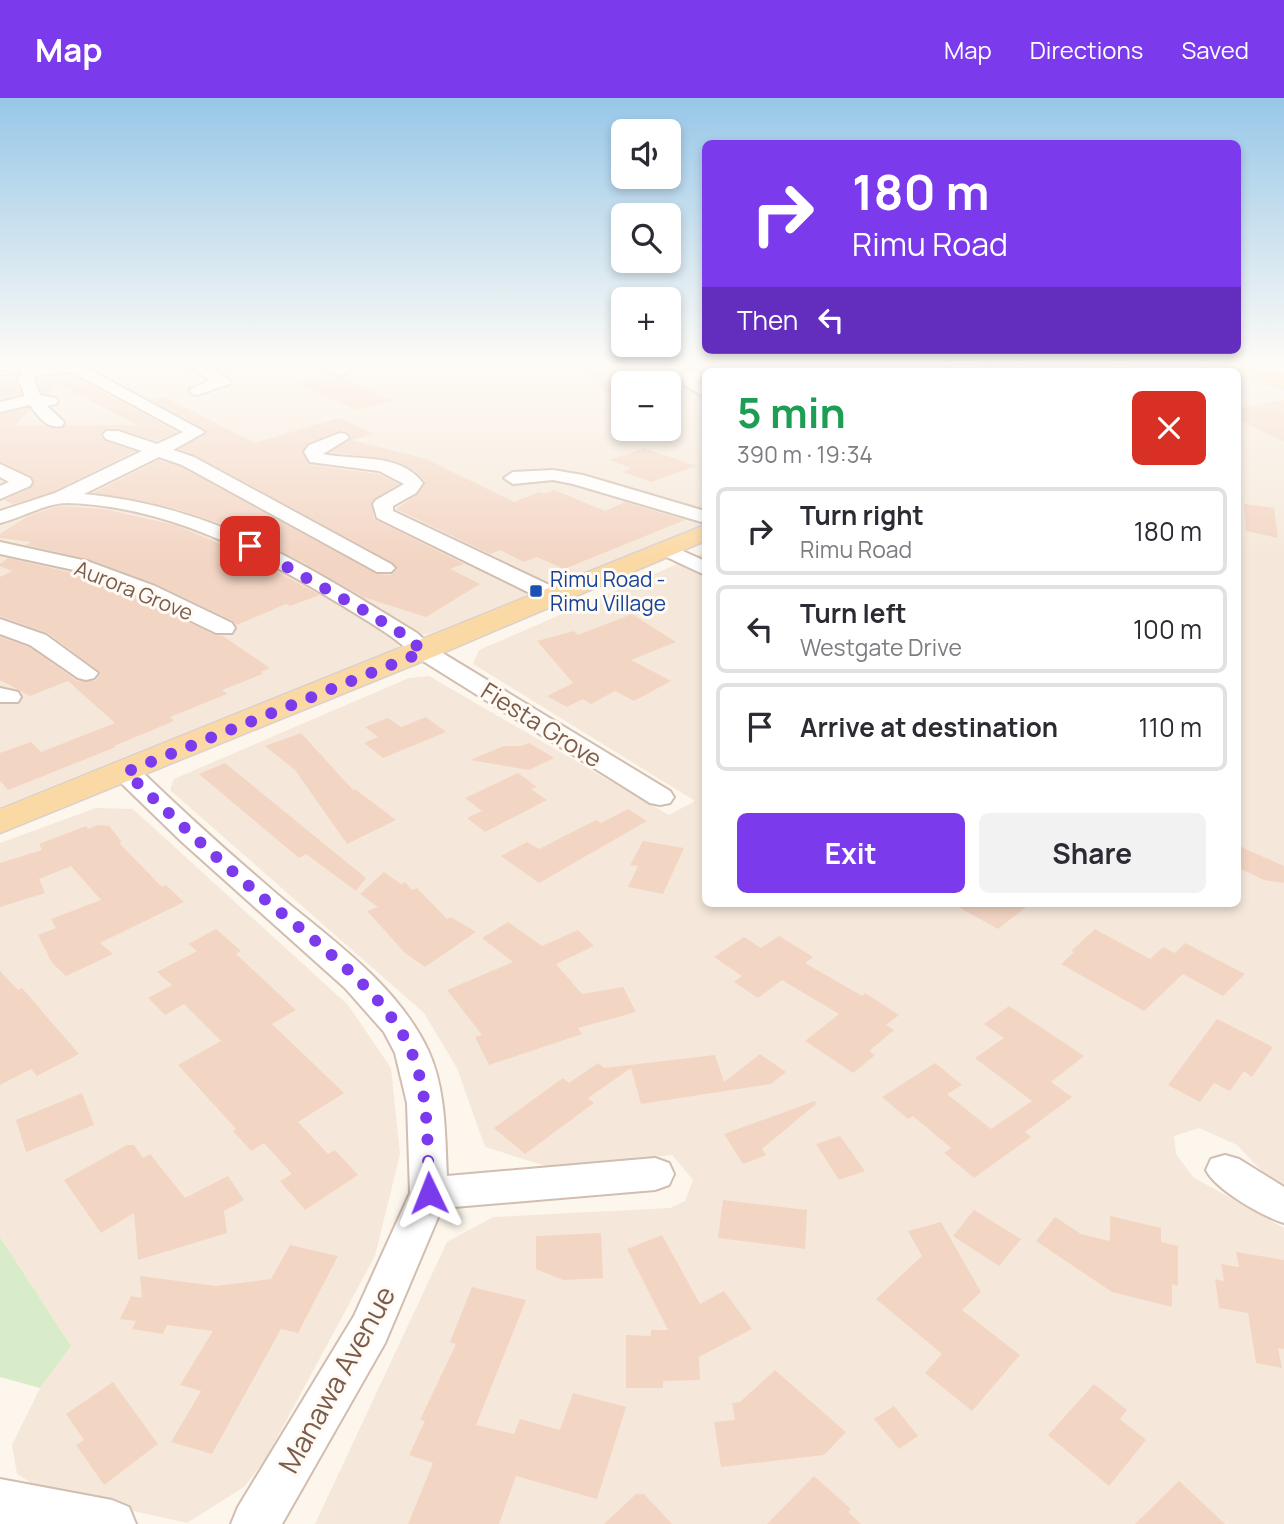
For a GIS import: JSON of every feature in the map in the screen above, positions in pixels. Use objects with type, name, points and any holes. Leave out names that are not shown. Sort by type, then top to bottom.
[{"type":"main road","points":[[0,822],[423,652],[702,533]]},
{"type":"street","points":[[3,514],[62,497],[196,432],[190,429]]},
{"type":"street","points":[[112,435],[188,461],[384,568]]},
{"type":"street","points":[[340,438],[315,449],[313,452],[316,458],[375,464],[408,476],[414,483],[409,489],[383,504],[384,514],[552,595]]},
{"type":"street","points":[[0,469],[23,482],[0,493]]},
{"type":"street","points":[[513,478],[553,475],[576,479],[702,516]]},
{"type":"street","name":"Fiesta Grove","points":[[62,497],[172,514],[229,535],[293,568],[409,638],[423,652],[660,797]]},
{"type":"street","name":"Aurora Grove","points":[[0,548],[80,565],[147,591],[224,628]]},
{"type":"street","points":[[293,568],[348,548]]},
{"type":"street","points":[[665,549],[702,568]]},
{"type":"street","points":[[0,626],[38,640],[86,673]]},
{"type":"street","name":"Manawa Avenue","points":[[126,772],[192,836],[357,979],[398,1025],[412,1053],[425,1103],[429,1193],[370,1329],[255,1524]]},
{"type":"street","points":[[1225,1170],[1284,1206]]},
{"type":"street","points":[[429,1193],[655,1174]]},
{"type":"street","points":[[0,1503],[112,1524]]},
{"type":"shaded area","points":[[0,429],[611,429],[611,441],[681,441],[681,429],[702,429],[702,526],[429,634],[414,635],[326,595],[401,641],[397,648],[0,807]]},
{"type":"shaded area","points":[[1241,429],[1284,429],[1284,1194],[1237,1145],[1199,1128],[1174,1136],[1176,1154],[1193,1177],[1284,1228],[1284,1524],[315,1524],[447,1242],[493,1217],[670,1208],[685,1201],[693,1180],[672,1155],[552,1168],[485,1147],[457,1068],[424,1013],[170,790],[174,779],[409,678],[429,676],[669,815],[695,801],[473,664],[479,650],[702,553],[702,907],[1241,907]]},
{"type":"shaded area","points":[[96,808],[133,809],[348,1005],[391,1068],[400,1154],[375,1256],[266,1458],[244,1487],[187,1523],[44,1491],[17,1474],[12,1445],[40,1388],[71,1346],[0,1237],[0,843]]},
{"type":"green space","points":[[0,1237],[71,1346],[40,1388],[0,1377]]},
{"type":"building","points":[[0,429],[106,429],[100,435],[104,441],[135,451],[54,491],[13,504],[4,500],[31,488],[34,481],[31,476],[0,462]]},
{"type":"building","points":[[113,429],[171,429],[177,432],[157,441]]},
{"type":"building","points":[[203,429],[227,429],[255,443],[304,429],[362,429],[374,434],[352,440],[426,459],[514,502],[539,492],[544,494],[554,490],[605,511],[625,502],[685,520],[564,569],[537,557],[524,562],[500,550],[490,554],[396,509],[418,494],[425,481],[415,471],[391,460],[330,452],[350,440],[351,436],[346,431],[339,431],[308,443],[302,453],[310,465],[378,474],[399,484],[371,502],[374,519],[464,564],[450,569],[480,584],[426,617],[363,597],[299,560],[219,523],[177,509],[93,493],[159,460],[181,467],[376,574],[391,575],[397,570],[392,562],[195,455],[179,449],[207,431]]},
{"type":"building","points":[[1257,429],[1284,429],[1284,442]]},
{"type":"building","points":[[644,448],[696,466],[651,482],[623,472],[631,468],[610,460]]},
{"type":"building","points":[[1244,504],[1274,508],[1278,538],[1246,531]]},
{"type":"building","points":[[59,506],[104,509],[175,525],[242,553],[320,595],[290,606],[286,604],[237,625],[156,584],[88,559],[26,545],[31,542],[0,538],[0,534],[28,516]]},
{"type":"building","points":[[8,558],[73,573],[138,598],[215,635],[223,636],[270,668],[261,672],[263,674],[222,690],[227,694],[170,717],[174,721],[8,790],[0,781],[0,753],[31,742],[41,752],[115,723],[68,681],[30,696],[0,680],[0,637],[29,647],[77,681],[95,681],[101,673],[48,633],[0,616],[0,577],[12,571],[0,564]]},
{"type":"building","points":[[632,614],[676,642],[631,660],[671,681],[634,701],[615,691],[591,704],[583,699],[567,707],[547,696],[573,683],[537,641],[574,631],[578,635]]},
{"type":"building","points":[[426,717],[446,732],[383,758],[364,743],[378,737],[365,727],[388,718],[401,727]]},
{"type":"building","points":[[301,733],[353,790],[396,820],[347,844],[295,770],[265,746]]},
{"type":"building","points":[[529,743],[554,758],[529,770],[470,760],[504,746]]},
{"type":"building","points":[[225,763],[366,878],[356,891],[306,854],[299,858],[199,774]]},
{"type":"building","points":[[518,773],[537,787],[531,789],[547,800],[485,832],[467,818],[482,811],[465,798]]},
{"type":"building","points":[[628,809],[647,821],[539,883],[501,856],[527,842],[539,849],[596,820],[601,823]]},
{"type":"building","points":[[97,825],[109,826],[122,842],[119,843],[162,887],[166,885],[184,902],[100,943],[113,954],[66,976],[52,963],[38,935],[56,928],[51,919],[101,900],[71,866],[39,879],[45,893],[0,907],[0,863],[42,850],[39,844],[86,826],[88,829]]},
{"type":"building","points":[[643,841],[684,848],[663,894],[628,887],[638,866],[630,865]]},
{"type":"building","points":[[1241,847],[1284,866],[1284,883],[1264,880],[1241,869]]},
{"type":"building","points":[[384,872],[401,884],[405,882],[412,890],[417,888],[447,919],[451,917],[476,932],[425,967],[405,953],[367,911],[378,907],[360,894]]},
{"type":"building","points":[[958,907],[1026,907],[998,929]]},
{"type":"building","points":[[508,922],[542,946],[578,930],[594,946],[556,964],[582,994],[623,987],[636,1012],[578,1028],[582,1034],[489,1065],[475,1037],[482,1035],[447,990],[513,962],[482,938]]},
{"type":"building","points":[[216,929],[241,951],[236,954],[296,1010],[272,1024],[344,1093],[298,1122],[328,1154],[335,1150],[358,1175],[305,1210],[280,1181],[292,1174],[264,1143],[251,1151],[233,1131],[236,1129],[178,1065],[221,1041],[184,1004],[165,1015],[148,998],[172,985],[157,972],[197,951],[188,944]]},
{"type":"building","points":[[1095,929],[1150,959],[1163,947],[1175,953],[1185,943],[1245,974],[1223,996],[1183,974],[1144,1011],[1061,964]]},
{"type":"building","points":[[779,936],[813,957],[805,963],[862,996],[865,993],[899,1015],[886,1025],[894,1030],[869,1051],[875,1055],[853,1073],[805,1041],[839,1014],[782,980],[758,998],[734,982],[742,976],[714,957],[744,937],[761,948]]},
{"type":"building","points":[[0,971],[18,990],[22,988],[79,1054],[37,1076],[31,1069],[0,1085]]},
{"type":"building","points":[[1009,1006],[1084,1056],[1051,1082],[1072,1097],[1025,1132],[1031,1137],[974,1178],[944,1153],[951,1148],[913,1116],[908,1119],[882,1097],[935,1063],[962,1085],[947,1094],[991,1129],[1032,1101],[975,1058],[1004,1038],[984,1024]]},
{"type":"building","points":[[1217,1019],[1273,1047],[1252,1077],[1244,1071],[1230,1091],[1214,1083],[1200,1102],[1168,1085]]},
{"type":"building","points":[[760,1054],[786,1072],[771,1084],[641,1104],[631,1068],[588,1098],[594,1103],[525,1154],[494,1128],[563,1078],[569,1083],[598,1063],[604,1068],[715,1055],[724,1082]]},
{"type":"building","points":[[82,1093],[94,1125],[26,1152],[16,1120]]},
{"type":"building","points":[[815,1101],[816,1104],[762,1149],[766,1155],[743,1164],[724,1134]]},
{"type":"building","points":[[840,1136],[865,1171],[839,1180],[816,1144]]},
{"type":"building","points":[[127,1145],[134,1145],[143,1158],[150,1154],[185,1198],[228,1176],[244,1200],[224,1211],[227,1233],[138,1260],[134,1213],[101,1233],[64,1180]]},
{"type":"building","points":[[723,1200],[807,1210],[805,1249],[718,1238]]},
{"type":"building","points":[[974,1210],[1021,1239],[999,1266],[953,1236]]},
{"type":"building","points":[[1110,1216],[1161,1228],[1161,1242],[1178,1246],[1178,1286],[1172,1284],[1172,1307],[1112,1292],[1036,1241],[1055,1217],[1081,1234],[1110,1241]]},
{"type":"building","points":[[941,1222],[981,1292],[962,1310],[1020,1355],[972,1411],[925,1373],[942,1354],[876,1299],[922,1256],[908,1231]]},
{"type":"building","points":[[601,1233],[603,1278],[563,1280],[536,1269],[536,1236]]},
{"type":"building","points":[[662,1235],[700,1304],[724,1291],[752,1329],[699,1357],[700,1380],[663,1381],[663,1388],[626,1388],[626,1335],[651,1336],[651,1330],[668,1330],[627,1249]]},
{"type":"building","points":[[290,1245],[338,1256],[298,1333],[281,1329],[212,1454],[171,1442],[201,1391],[180,1385],[213,1331],[167,1325],[163,1334],[132,1329],[136,1321],[120,1319],[131,1296],[142,1298],[140,1276],[216,1286],[271,1279]]},
{"type":"building","points":[[1236,1252],[1284,1260],[1284,1349],[1278,1348],[1282,1368],[1256,1363],[1248,1313],[1219,1308],[1215,1279],[1224,1281],[1221,1264],[1239,1267]]},
{"type":"building","points":[[472,1287],[526,1300],[476,1425],[514,1434],[520,1419],[560,1430],[573,1393],[626,1407],[597,1499],[516,1476],[499,1524],[408,1524],[433,1463],[409,1455],[425,1421],[420,1420],[456,1344],[450,1342]]},
{"type":"building","points":[[775,1370],[846,1432],[824,1455],[721,1467],[714,1422],[735,1420],[732,1403],[740,1402]]},
{"type":"building","points":[[113,1382],[158,1444],[104,1485],[76,1445],[84,1440],[66,1414]]},
{"type":"building","points":[[1094,1384],[1127,1410],[1120,1419],[1146,1440],[1109,1486],[1048,1435]]},
{"type":"building","points":[[894,1406],[918,1436],[899,1449],[874,1419]]},
{"type":"building","points":[[814,1476],[851,1509],[848,1512],[861,1524],[767,1524]]},
{"type":"building","points":[[1179,1481],[1225,1524],[1135,1524]]},
{"type":"building","points":[[636,1494],[644,1494],[672,1524],[604,1524]]},
{"type":"place","name":"Rimu Road - Rimu Village","points":[[536,591]]},
{"type":"route","points":[[250,546],[293,568],[409,638],[423,652],[126,772],[192,836],[357,979],[398,1025],[412,1053],[425,1103],[429,1193]]}]
